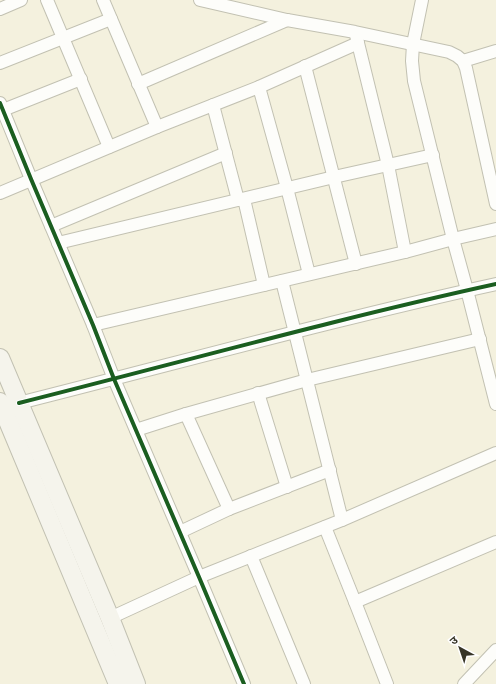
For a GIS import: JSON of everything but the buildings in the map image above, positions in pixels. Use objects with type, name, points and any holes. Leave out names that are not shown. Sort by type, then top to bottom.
[{"type":"street","points":[[0,9],[21,0]]},
{"type":"street","points":[[47,0],[109,147]]},
{"type":"street","points":[[103,0],[157,127]]},
{"type":"street","points":[[200,0],[357,37],[414,44],[449,52],[457,56],[463,61],[466,68],[494,182],[496,204]]},
{"type":"street","points":[[422,0],[412,61],[414,81],[453,238],[494,387],[496,404]]},
{"type":"street","points":[[0,63],[111,19]]},
{"type":"street","points":[[138,84],[287,20]]},
{"type":"street","points":[[0,193],[157,127],[259,87],[305,66],[357,37]]},
{"type":"street","points":[[357,37],[388,165],[406,252]]},
{"type":"street","points":[[463,61],[496,51]]},
{"type":"street","points":[[305,66],[356,264]]},
{"type":"street","points":[[81,79],[1,106],[93,325],[114,379],[200,577],[244,684]]},
{"type":"street","points":[[259,87],[309,274]]},
{"type":"street","points":[[213,105],[226,153],[241,199],[264,285]]},
{"type":"street","points":[[51,226],[226,153]]},
{"type":"street","points":[[58,243],[287,188],[433,155]]},
{"type":"street","points":[[93,325],[356,264],[406,252],[453,238],[496,229]]},
{"type":"street","points":[[282,281],[342,520]]},
{"type":"street","points":[[19,403],[294,332],[496,284]]},
{"type":"street","points":[[136,430],[186,414],[307,380],[480,339]]},
{"type":"street","points":[[0,358],[110,618],[136,684]]},
{"type":"street","points":[[258,393],[287,486]]},
{"type":"street","points":[[0,402],[118,684]]},
{"type":"street","points":[[186,414],[229,509]]},
{"type":"street","points":[[110,618],[200,577],[342,520],[496,453]]},
{"type":"street","points":[[180,532],[229,509],[330,470]]},
{"type":"street","points":[[325,527],[387,684]]},
{"type":"street","points":[[355,602],[496,542]]},
{"type":"street","points":[[251,556],[304,684]]},
{"type":"street","points":[[464,684],[496,650]]},
{"type":"cycle path","points":[[0,103],[93,325],[114,379],[244,684]]},
{"type":"cycle path","points":[[19,403],[317,326],[496,284]]}]
